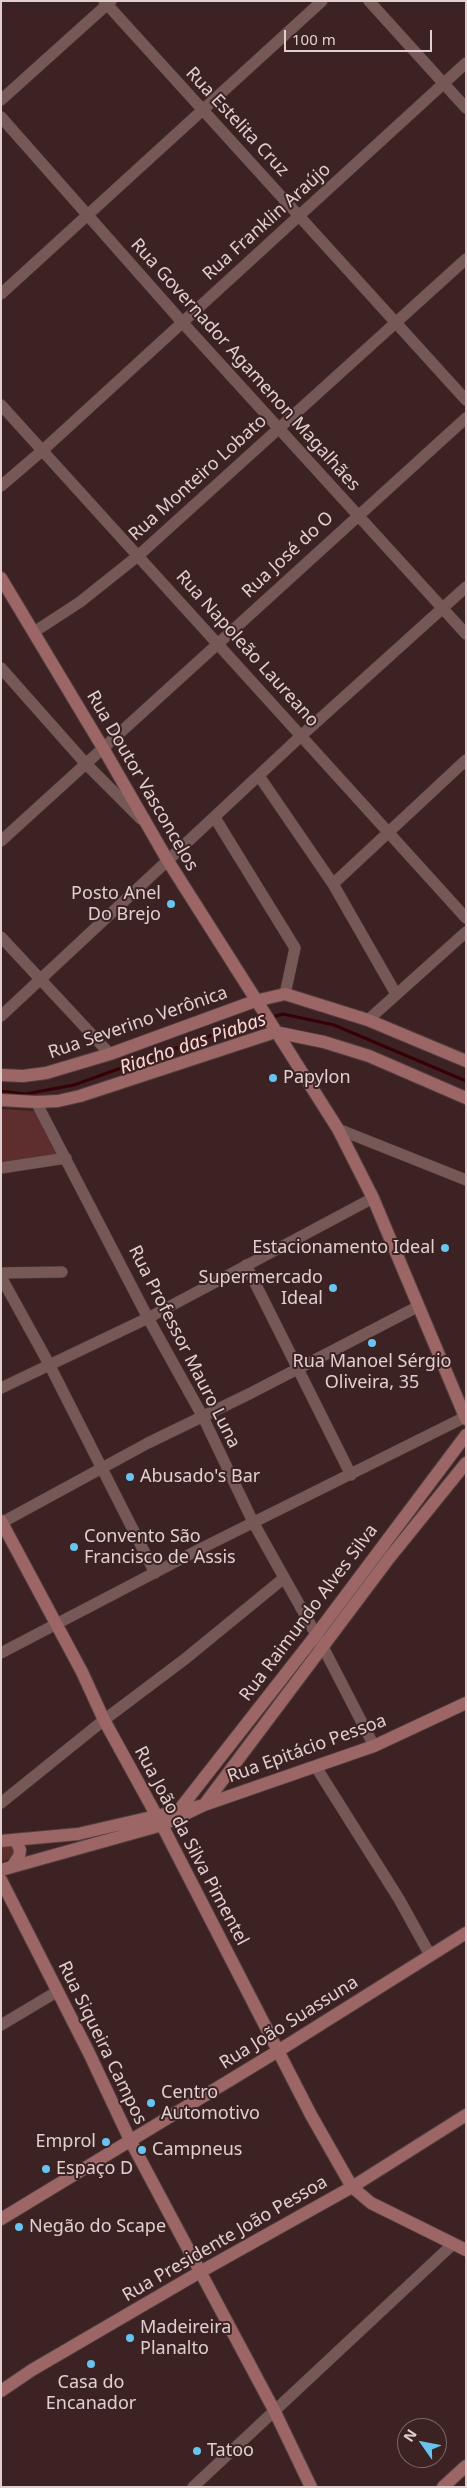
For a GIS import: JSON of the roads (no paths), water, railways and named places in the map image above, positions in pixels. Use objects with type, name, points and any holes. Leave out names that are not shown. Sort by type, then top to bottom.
[{"type":"main road","name":"Rua Doutor Vasconcelos","points":[[1,578],[104,748],[168,861],[257,1005],[338,1129],[373,1198],[465,1418]]},
{"type":"main road","name":"Rua Severino Verônica","points":[[1,1075],[23,1076],[46,1073],[110,1054],[286,994]]},
{"type":"main road","points":[[286,994],[368,1020],[466,1061]]},
{"type":"main road","points":[[1,1100],[58,1101],[80,1096],[274,1030],[324,1042],[369,1056],[466,1098]]},
{"type":"main road","name":"Rua Raimundo Alves Silva","points":[[179,1810],[316,1635],[419,1495],[466,1435]]},
{"type":"main road","name":"Rua Raimundo Alves Silva","points":[[204,1805],[231,1766],[390,1557],[466,1463]]},
{"type":"main road","name":"Rua João da Silva Pimentel","points":[[2,1522],[278,2051],[352,2187]]},
{"type":"main road","name":"Rua Epitácio Pessoa","points":[[159,1820],[179,1810],[204,1805],[374,1746],[466,1703]]},
{"type":"main road","points":[[231,1766],[232,1778],[246,1789]]},
{"type":"main road","points":[[7,1869],[204,1805]]},
{"type":"main road","points":[[1,1841],[78,1834],[159,1820]]},
{"type":"main road","points":[[7,1869],[19,1856],[20,1850],[16,1840]]},
{"type":"main road","name":"Rua Siqueira Campos","points":[[1,1880],[58,1991],[130,2140],[274,2410],[311,2487]]},
{"type":"main road","name":"Rua João Suassuna","points":[[1,2219],[278,2051],[466,1933]]},
{"type":"main road","name":"Rua Presidente João Pessoa","points":[[1,2391],[32,2370],[200,2272],[352,2187],[466,2115]]},
{"type":"main road","points":[[352,2187],[371,2203],[466,2250]]},
{"type":"main road","points":[[443,2487],[466,2466]]},
{"type":"street","points":[[1,294],[322,1]]},
{"type":"street","points":[[369,1],[466,108]]},
{"type":"street","points":[[1,100],[107,2]]},
{"type":"street","name":"Rua Estelita Cruz","points":[[107,2],[202,110],[466,400]]},
{"type":"street","name":"Rua Franklin Araújo","points":[[1,486],[43,450],[466,63]]},
{"type":"street","name":"Rua Governador Agamenon Magalhães","points":[[1,117],[182,322],[466,634]]},
{"type":"street","name":"Rua Monteiro Lobato","points":[[34,632],[80,602],[139,555],[466,259]]},
{"type":"street","name":"Rua Napoleão Laureano","points":[[1,405],[139,555],[466,918]]},
{"type":"street","name":"Rua José do O","points":[[1,841],[466,418]]},
{"type":"street","points":[[1,1016],[302,736],[466,587]]},
{"type":"street","points":[[1,668],[86,764],[147,826]]},
{"type":"street","points":[[333,884],[466,760]]},
{"type":"street","points":[[260,776],[333,884],[396,994]]},
{"type":"street","points":[[215,818],[295,948],[286,994]]},
{"type":"street","points":[[368,1020],[466,932]]},
{"type":"street","points":[[1,937],[110,1054]]},
{"type":"street","name":"Rua Professor Mauro Luna","points":[[36,1102],[148,1318],[203,1417],[253,1522],[323,1647]]},
{"type":"street","points":[[338,1129],[466,1180]]},
{"type":"street","points":[[1,1168],[66,1158]]},
{"type":"street","points":[[1,1388],[148,1318],[373,1198]]},
{"type":"street","points":[[246,1265],[351,1475]]},
{"type":"street","points":[[1,1273],[62,1272]]},
{"type":"street","points":[[1,1277],[49,1364],[100,1469],[155,1574]]},
{"type":"street","points":[[2,1522],[148,1443],[203,1417],[418,1307]]},
{"type":"street","points":[[1,1653],[57,1626],[253,1522],[465,1418]]},
{"type":"street","points":[[419,1495],[432,1505]]},
{"type":"street","points":[[380,1548],[390,1557]]},
{"type":"street","points":[[1,1803],[104,1720],[185,1659],[284,1578]]},
{"type":"street","points":[[323,1647],[374,1746]]},
{"type":"street","points":[[316,1767],[398,1899],[430,1955]]},
{"type":"street","points":[[1,2025],[58,1991]]},
{"type":"street","points":[[193,2487],[453,2244]]},
{"type":"waterway","name":"Riacho das Piabas","points":[[272,1017],[283,1014],[334,1025],[466,1081]]},
{"type":"waterway","name":"Riacho das Piabas","points":[[1,1091],[25,1094],[74,1085],[243,1024],[263,1019]]},
{"type":"place","name":"Posto Anel Do Brejo","points":[[171,904]]},
{"type":"place","name":"Papylon","points":[[273,1078]]},
{"type":"place","name":"Estacionamento Ideal","points":[[445,1248]]},
{"type":"place","name":"Supermercado Ideal","points":[[333,1288]]},
{"type":"place","name":"Rua Manoel Sérgio Oliveira, 35","points":[[372,1343]]},
{"type":"place","name":"Abusado's Bar","points":[[130,1477]]},
{"type":"place","name":"Convento São Francisco de Assis","points":[[74,1547]]},
{"type":"place","name":"Centro Automotivo","points":[[151,2103]]},
{"type":"place","name":"Emprol","points":[[106,2142]]},
{"type":"place","name":"Campneus","points":[[142,2150]]},
{"type":"place","name":"Espaço D","points":[[46,2169]]},
{"type":"place","name":"Negão do Scape","points":[[19,2227]]},
{"type":"place","name":"Madeireira Planalto","points":[[130,2338]]},
{"type":"place","name":"Casa do Encanador","points":[[91,2364]]},
{"type":"place","name":"Tatoo","points":[[197,2451]]}]
